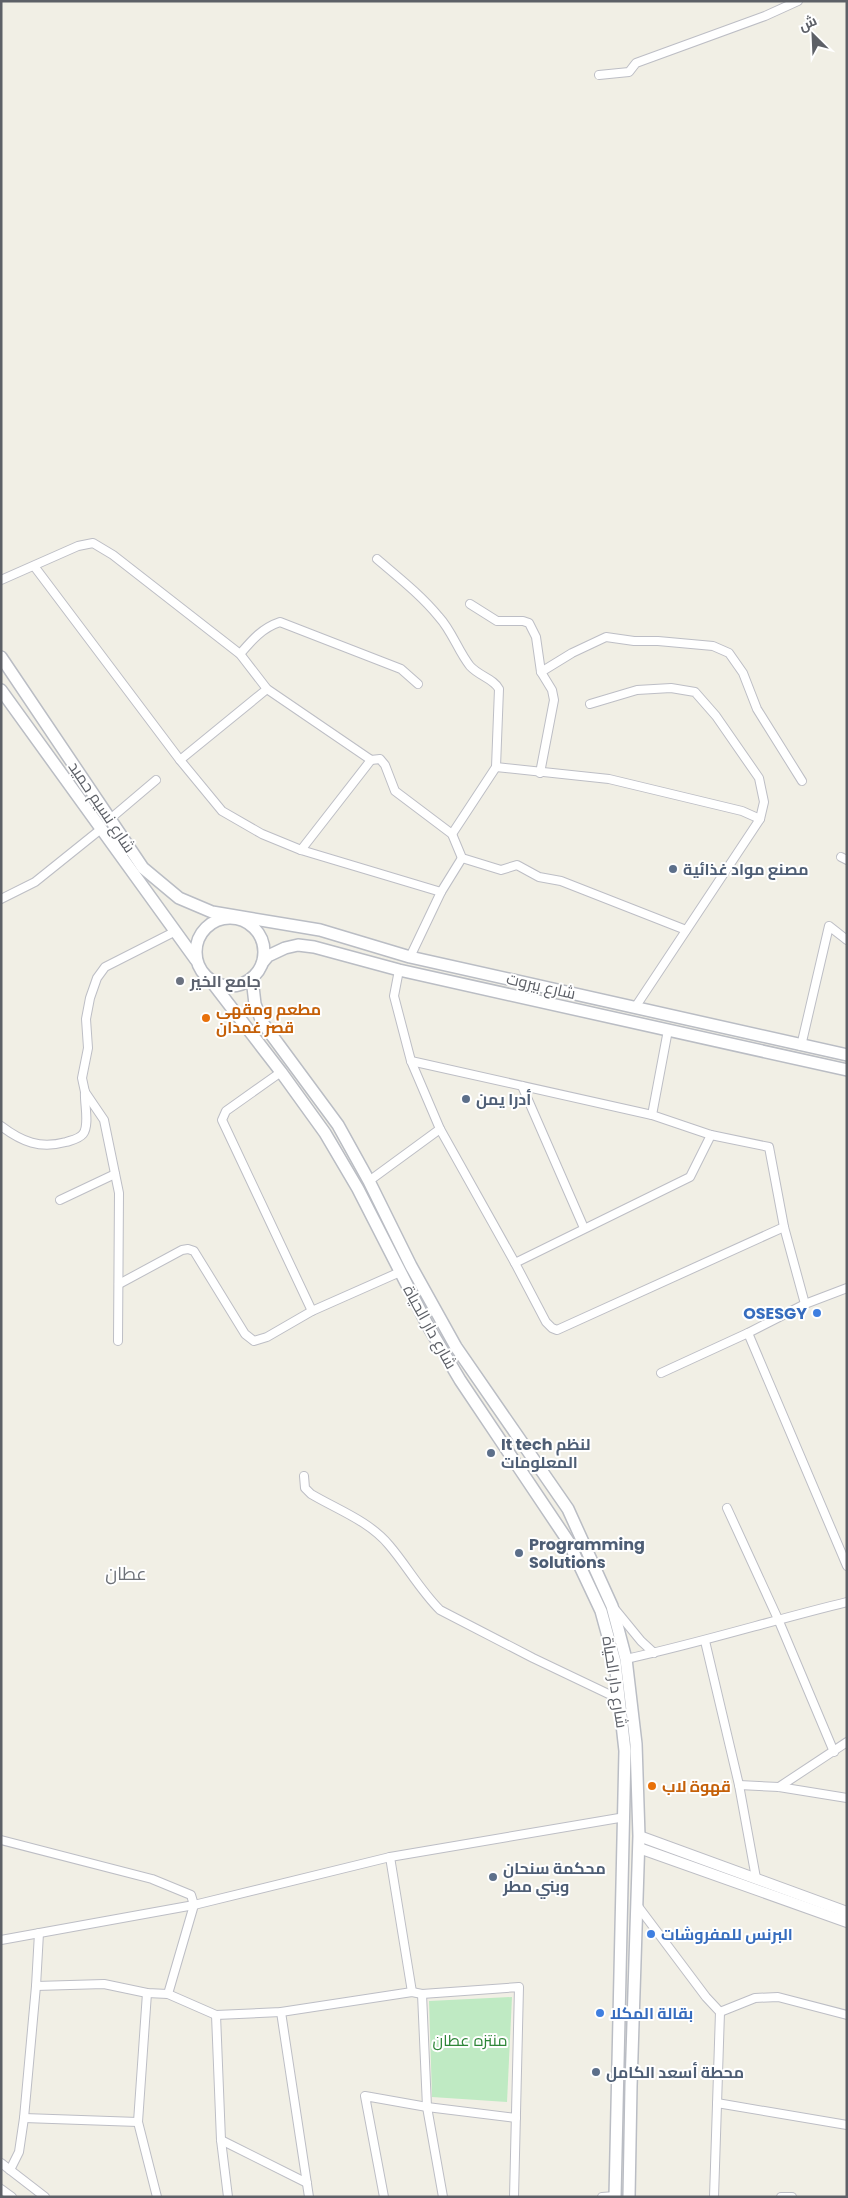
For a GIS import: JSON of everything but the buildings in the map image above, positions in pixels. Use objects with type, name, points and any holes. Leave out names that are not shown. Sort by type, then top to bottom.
[{"type":"main road","name":"شارع نسيم حميد","points":[[1,657],[143,868],[179,898],[212,912],[235,917]]},
{"type":"main road","name":"شارع نسيم حميد","points":[[1,690],[196,960]]},
{"type":"main road","name":"شارع بيروت","points":[[235,917],[278,922],[320,930],[410,957],[636,1006],[801,1046],[847,1055]]},
{"type":"main road","points":[[235,917],[256,929],[262,939],[263,962],[252,978],[243,984],[232,987],[221,986],[211,982],[199,969],[195,949],[198,938],[204,929],[213,922],[235,917]]},
{"type":"main road","name":"شارع بيروت","points":[[263,962],[268,956],[285,948],[298,945],[314,947],[399,970],[618,1017],[847,1070]]},
{"type":"main road","name":"شارع دار الحياة","points":[[252,978],[255,1004],[262,1022],[338,1125],[369,1181],[411,1266],[456,1347],[568,1510],[612,1606],[626,1660],[636,1744],[639,1842],[629,2197]]},
{"type":"main road","name":"شارع دار الحياة","points":[[211,982],[281,1072],[325,1133],[358,1189],[400,1272],[460,1380],[568,1540],[601,1611],[609,1636],[625,1750],[625,1817],[615,2196]]},
{"type":"main road","points":[[618,1017],[620,1004]]},
{"type":"main road","points":[[358,1189],[369,1181]]},
{"type":"main road","points":[[625,1780],[637,1780]]},
{"type":"main road","points":[[618,2086],[631,2086]]},
{"type":"street","points":[[599,75],[629,72],[636,63],[765,16],[798,1]]},
{"type":"street","points":[[1,580],[78,546],[93,543],[114,554],[240,654],[267,689],[371,760],[380,759],[385,765],[395,791],[452,834],[462,858]]},
{"type":"street","points":[[377,559],[418,595],[440,618],[471,666],[497,685],[499,689],[496,768],[452,834]]},
{"type":"street","points":[[34,566],[180,760],[222,811],[262,834],[301,850],[441,892]]},
{"type":"street","points":[[470,604],[497,621],[523,621],[529,623],[536,637],[541,672],[552,690],[554,700],[540,773]]},
{"type":"street","points":[[240,654],[258,634],[269,626],[280,622],[401,669],[418,684]]},
{"type":"street","points":[[541,672],[572,653],[606,637],[634,641],[658,641],[713,646],[729,653],[743,673],[757,709],[802,781]]},
{"type":"street","points":[[590,704],[637,690],[671,688],[695,692],[726,730],[759,778],[764,802],[760,819],[636,1006]]},
{"type":"street","points":[[180,760],[267,689]]},
{"type":"street","points":[[301,850],[371,760]]},
{"type":"street","points":[[496,768],[609,780],[742,811],[760,819]]},
{"type":"street","points":[[110,819],[156,780]]},
{"type":"street","points":[[1,899],[35,882],[101,829]]},
{"type":"street","points":[[462,858],[501,870],[517,865],[539,877],[561,881],[686,930]]},
{"type":"street","points":[[410,957],[441,892],[462,858]]},
{"type":"street","points":[[801,1046],[829,926],[847,940]]},
{"type":"street","points":[[1,1126],[10,1133],[32,1143],[46,1146],[76,1139],[83,1133],[86,1125],[85,1092],[82,1078],[88,1048],[86,1019],[90,998],[97,978],[105,967],[174,932]]},
{"type":"street","points":[[399,970],[394,996],[411,1061],[440,1129],[546,1322],[552,1328],[557,1330],[784,1227]]},
{"type":"street","points":[[652,1115],[668,1030]]},
{"type":"street","points":[[411,1061],[652,1115],[711,1135],[769,1147],[784,1227],[805,1304]]},
{"type":"street","points":[[281,1072],[226,1111],[222,1120],[312,1312]]},
{"type":"street","points":[[522,1086],[584,1228]]},
{"type":"street","points":[[85,1092],[104,1120],[119,1193],[117,1263],[119,1284],[116,1328],[118,1341]]},
{"type":"street","points":[[369,1181],[440,1129]]},
{"type":"street","points":[[515,1263],[690,1177],[711,1135]]},
{"type":"street","points":[[60,1200],[116,1174]]},
{"type":"street","points":[[119,1284],[188,1249],[194,1251],[245,1334],[254,1341],[267,1337],[312,1312],[400,1272]]},
{"type":"street","points":[[661,1373],[748,1333],[805,1304],[847,1288]]},
{"type":"street","points":[[748,1333],[847,1566]]},
{"type":"street","points":[[304,1476],[305,1488],[311,1494],[362,1521],[389,1544],[428,1598],[440,1610],[533,1658],[619,1699]]},
{"type":"street","points":[[727,1508],[778,1618],[834,1752]]},
{"type":"street","points":[[626,1660],[705,1641],[778,1618],[847,1602]]},
{"type":"street","points":[[612,1606],[641,1641],[654,1653]]},
{"type":"street","points":[[705,1641],[739,1785],[756,1878]]},
{"type":"street","points":[[779,1787],[847,1742]]},
{"type":"street","points":[[739,1785],[779,1787],[847,1798]]},
{"type":"street","points":[[1,1940],[194,1905],[390,1857],[625,1817]]},
{"type":"street","points":[[1,1840],[152,1879],[191,1895],[194,1905],[168,1994]]},
{"type":"street","points":[[639,1842],[756,1878],[847,1912]]},
{"type":"street","points":[[639,1842],[847,1922]]},
{"type":"street","points":[[390,1857],[412,1992]]},
{"type":"street","points":[[636,1904],[720,2012],[714,2197]]},
{"type":"street","points":[[10,2170],[19,2152],[24,2118],[39,1933]]},
{"type":"street","points":[[36,1986],[104,1984],[147,1993],[168,1994],[216,2014],[281,2012],[412,1992],[422,1994],[519,1987],[514,2197]]},
{"type":"street","points":[[147,1993],[138,2122],[157,2197]]},
{"type":"street","points":[[422,1994],[427,2107],[443,2197]]},
{"type":"street","points":[[720,2012],[755,1998],[778,1997],[847,2015]]},
{"type":"street","points":[[281,2012],[309,2197]]},
{"type":"street","points":[[216,2014],[221,2140],[228,2197]]},
{"type":"street","points":[[384,2197],[365,2096],[427,2107],[516,2118]]},
{"type":"street","points":[[716,2104],[847,2125]]},
{"type":"street","points":[[24,2118],[138,2122]]},
{"type":"street","points":[[221,2140],[307,2183]]},
{"type":"street","points":[[1,2163],[45,2197]]},
{"type":"street","points":[[1,2188],[12,2197]]},
{"type":"street","points":[[602,2197],[615,2196]]},
{"type":"street","points":[[781,2197],[792,2197]]},
{"type":"green space","name":"منتزه عطان","points":[[512,1997],[507,2102],[432,2097],[429,2001]]},
{"type":"place","name":"مصنع مواد غذائية","points":[[673,869]]},
{"type":"place","name":"جامع الخير","points":[[180,981]]},
{"type":"place","name":"مطعم ومقهى قصر غمدان","points":[[206,1018]]},
{"type":"place","name":"أدرا يمن","points":[[466,1099]]},
{"type":"place","name":"OSESGY","points":[[817,1313]]},
{"type":"place","name":"It tech لنظم المعلومات","points":[[491,1453]]},
{"type":"place","name":"Programming Solutions","points":[[519,1553]]},
{"type":"place","name":"قهوة لاب","points":[[652,1786]]},
{"type":"place","name":"محكمة سنحان وبني مطر","points":[[493,1877]]},
{"type":"place","name":"البرنس للمفروشات","points":[[651,1934]]},
{"type":"place","name":"بقالة المكلا","points":[[600,2013]]},
{"type":"place","name":"محطة أسعد الكامل","points":[[596,2072]]},
{"type":"district","name":"عطان","points":[[126,1573]]}]
